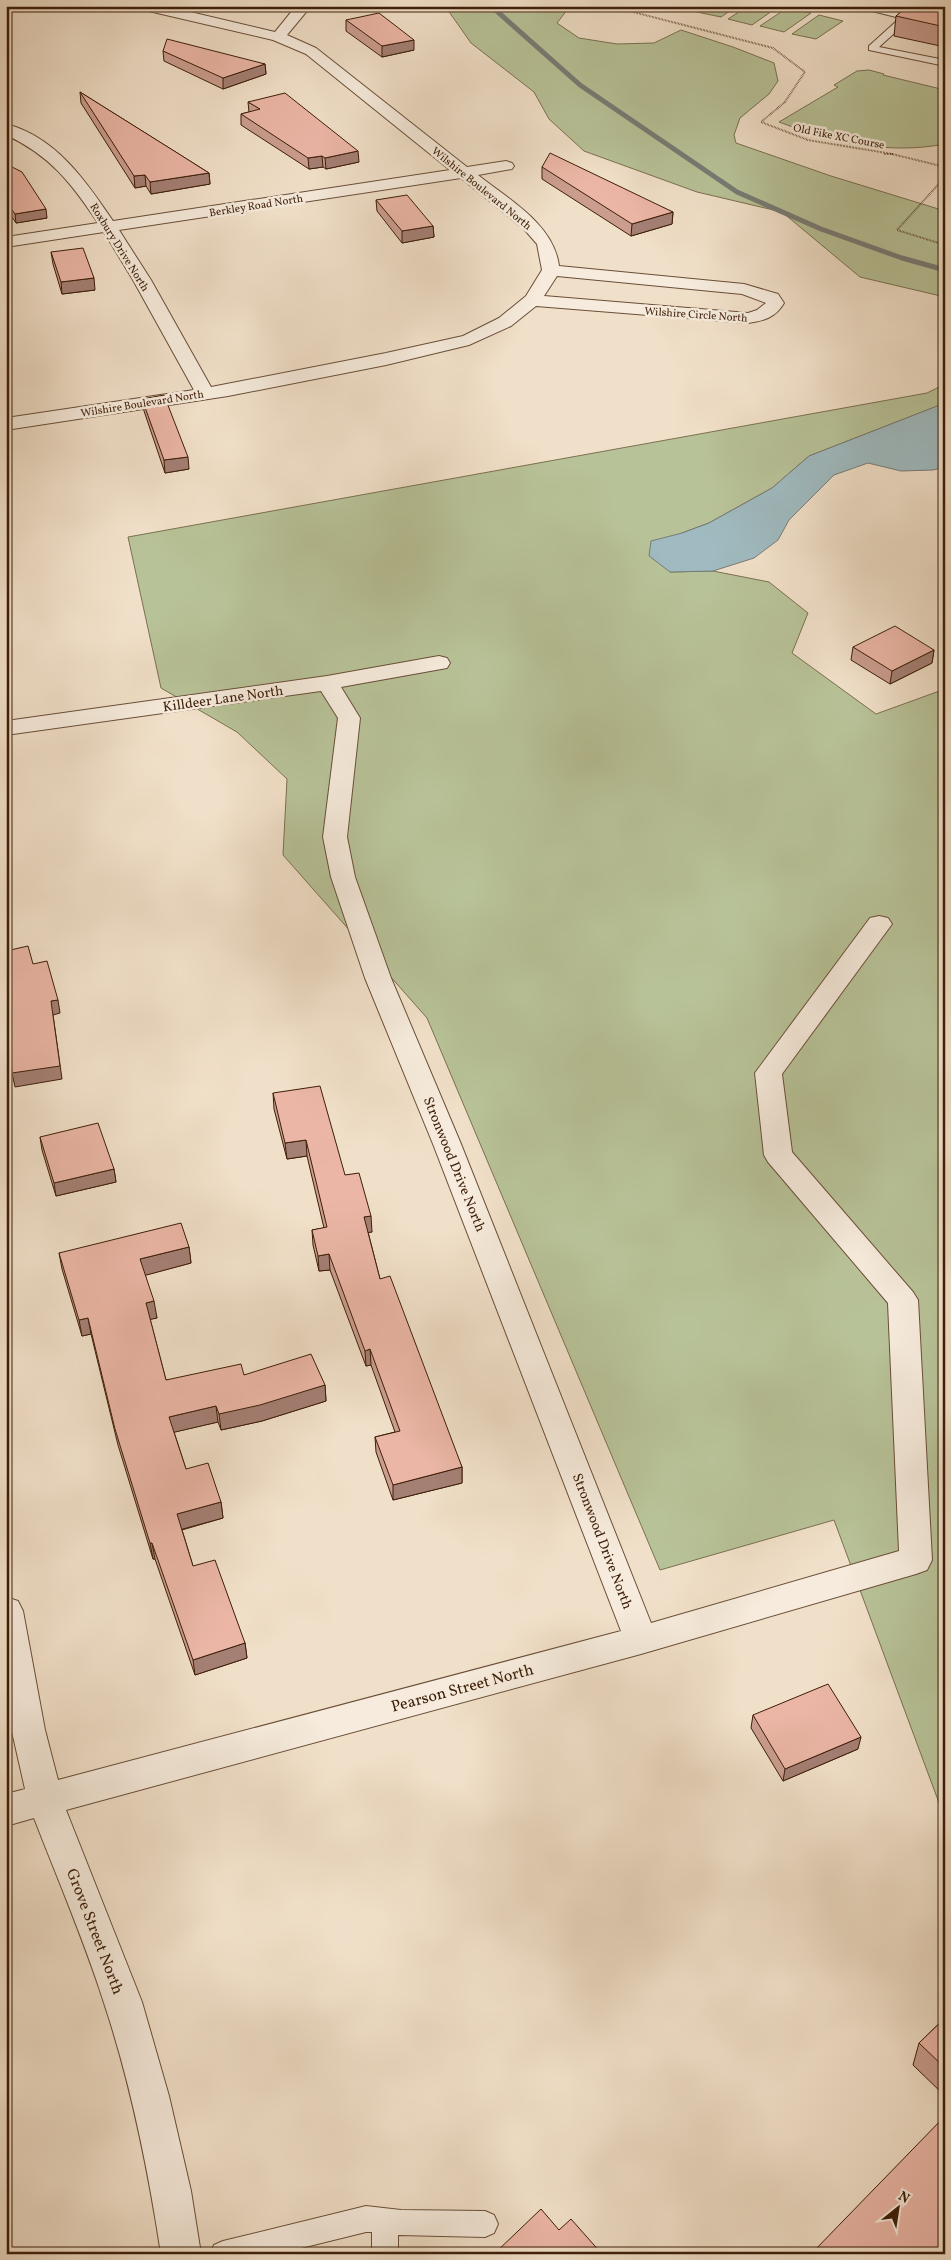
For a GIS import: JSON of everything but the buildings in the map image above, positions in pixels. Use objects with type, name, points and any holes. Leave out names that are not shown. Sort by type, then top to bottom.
[{"type":"street","name":"Wilshire Boulevard North","points":[[6,424],[204,393],[386,360],[469,340],[505,322],[532,300],[551,270],[549,254],[545,243],[529,224],[312,51],[278,37],[144,6]]},
{"type":"street","points":[[278,37],[304,6]]},
{"type":"street","name":"Roxbury Drive North","points":[[6,129],[23,136],[44,149],[65,166],[109,227],[149,293],[204,393]]},
{"type":"street","name":"Berkley Road North","points":[[6,242],[465,174],[506,166]]},
{"type":"street","name":"Wilshire Circle North","points":[[532,300],[679,314],[748,318],[764,314],[775,303],[772,298],[744,290],[551,270]]},
{"type":"street","name":"Killdeer Lane North","points":[[6,728],[327,683],[439,663]]},
{"type":"street","name":"Stronwood Drive North","points":[[327,683],[349,718],[335,837],[343,876],[378,978],[447,1144],[641,1640]]},
{"type":"street","name":"Pearson Street North","points":[[6,1810],[641,1640],[916,1560],[903,1300],[778,1155],[768,1072],[879,924]]},
{"type":"street","name":"Grove Street North","points":[[6,1610],[28,1730],[45,1800],[123,2002],[150,2096],[171,2191],[181,2254]]},
{"type":"lane","points":[[856,6],[907,17],[872,48],[945,63]]},
{"type":"lane","points":[[222,2254],[366,2219],[401,2223],[484,2224]]},
{"type":"lane","points":[[385,2220],[385,2254]]},
{"type":"path","name":"Old Fike XC Course","points":[[610,6],[773,48],[805,72],[785,102],[761,122],[776,131],[820,143],[892,154],[945,166]]},
{"type":"path","name":"Old Fike XC Course","points":[[884,154],[892,154]]},
{"type":"path","points":[[945,178],[897,230],[945,245]]},
{"type":"green space","points":[[445,6],[580,6],[567,10],[557,23],[579,38],[617,44],[654,43],[681,30],[774,63],[778,81],[769,94],[740,118],[734,135],[736,143],[831,176],[945,211],[945,297],[860,277],[782,212],[697,192],[584,151],[549,119],[534,92],[471,43]]},
{"type":"green space","points":[[706,6],[737,6],[721,17],[697,12]]},
{"type":"green space","points":[[748,6],[779,6],[752,25],[728,19]]},
{"type":"green space","points":[[787,8],[811,13],[784,32],[760,26]]},
{"type":"green space","points":[[819,15],[843,21],[816,39],[792,34]]},
{"type":"green space","points":[[869,70],[945,90],[945,144],[902,148],[860,145],[840,141],[779,122],[838,87],[834,85],[857,71]]},
{"type":"green space","points":[[945,384],[945,403],[809,456],[772,488],[709,523],[682,533],[670,572],[713,571],[769,582],[808,613],[792,653],[876,714],[945,689],[945,1819],[834,1520],[660,1570],[427,1018],[283,855],[287,779],[237,732],[161,688],[128,537],[927,393]]},
{"type":"water","points":[[945,403],[945,467],[933,470],[901,471],[868,463],[834,475],[789,520],[778,540],[754,558],[713,571],[670,572],[649,556],[651,541],[682,533],[709,523],[772,488],[809,456]]},
{"type":"waterway","points":[[491,6],[580,85],[737,192],[821,229],[902,258],[945,270]]}]
